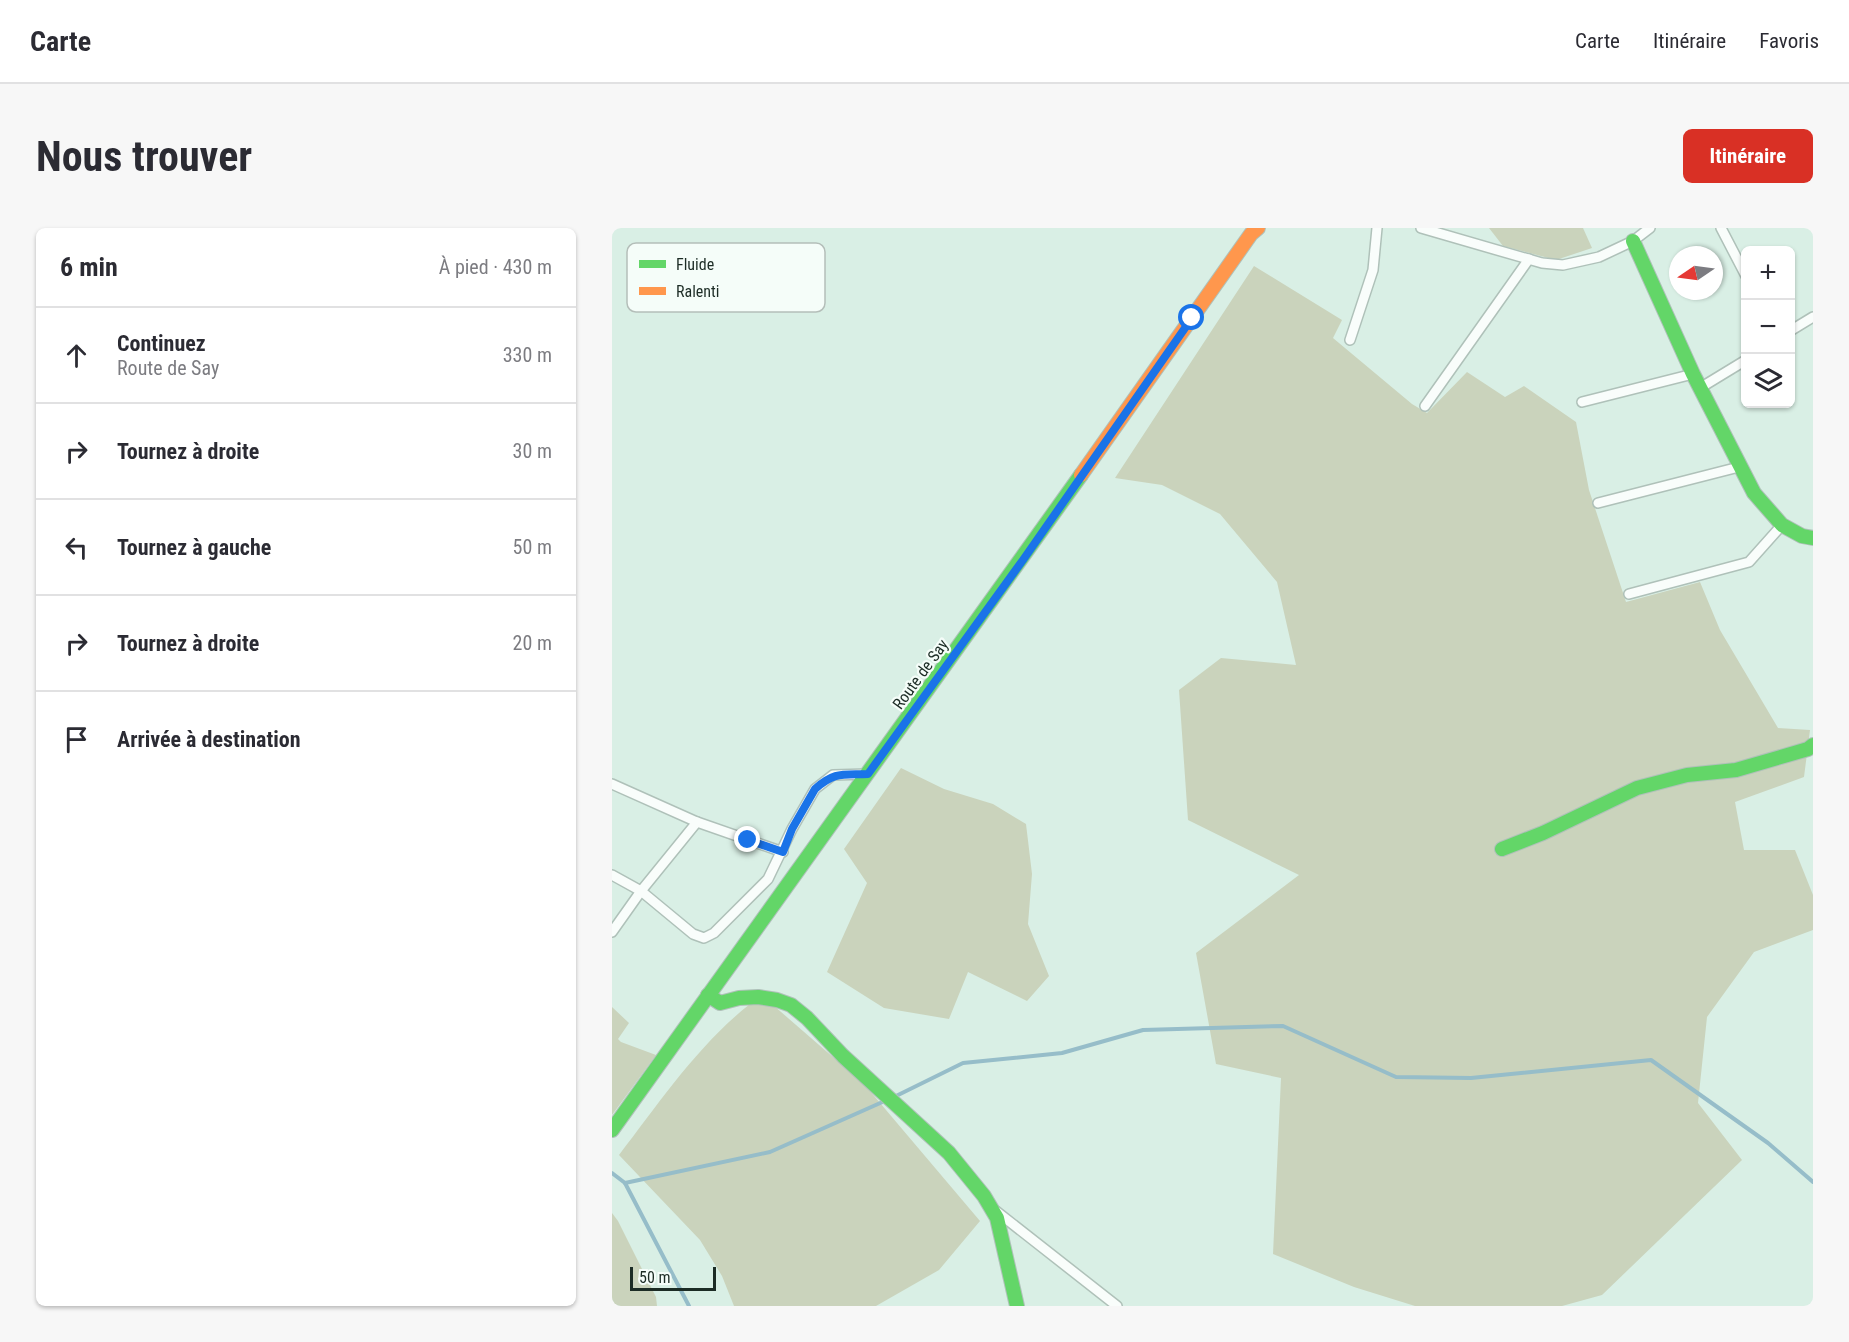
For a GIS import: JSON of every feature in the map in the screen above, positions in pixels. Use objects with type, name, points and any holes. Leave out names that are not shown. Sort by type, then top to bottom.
[{"type":"street","points":[[1350,340],[1373,270],[1377,228]]},
{"type":"street","points":[[1422,228],[1542,263],[1571,263],[1599,256],[1633,241],[1650,228]]},
{"type":"street","points":[[1721,228],[1741,266]]},
{"type":"street","name":"Route de Say","points":[[612,1130],[1023,560],[1254,230]]},
{"type":"street","points":[[1633,241],[1693,374],[1754,492],[1770,514],[1782,525],[1802,536],[1813,538]]},
{"type":"street","points":[[1425,406],[1529,259]]},
{"type":"street","points":[[1795,328],[1813,316]]},
{"type":"street","points":[[1700,388],[1741,363]]},
{"type":"street","points":[[1582,402],[1693,374]]},
{"type":"street","points":[[1598,503],[1739,466]]},
{"type":"street","points":[[1629,594],[1749,562],[1782,525]]},
{"type":"street","points":[[1502,849],[1543,833],[1637,788],[1687,775],[1736,770],[1813,745]]},
{"type":"street","points":[[612,875],[641,891],[693,934],[704,938],[714,933],[768,879],[783,852],[792,829],[815,789],[832,775],[868,774]]},
{"type":"street","points":[[612,784],[697,822],[783,852]]},
{"type":"street","points":[[612,932],[641,891],[697,822]]},
{"type":"street","points":[[708,995],[720,1003],[734,999],[756,998],[783,1001],[795,1008],[843,1056],[923,1129],[970,1178],[992,1207],[1117,1306]]},
{"type":"street","points":[[992,1207],[999,1227],[1015,1304]]},
{"type":"green space","points":[[1489,228],[1583,228],[1592,248],[1556,260],[1503,246]]},
{"type":"green space","points":[[1254,266],[1342,320],[1333,338],[1412,404],[1427,413],[1467,372],[1505,397],[1524,386],[1576,422],[1589,490],[1626,602],[1700,582],[1720,630],[1778,728],[1810,730],[1804,777],[1735,802],[1744,850],[1795,850],[1813,895],[1813,930],[1754,952],[1707,1017],[1698,1103],[1742,1160],[1602,1295],[1562,1306],[1415,1306],[1354,1287],[1273,1254],[1281,1078],[1216,1064],[1196,953],[1299,875],[1188,820],[1179,690],[1221,658],[1296,665],[1277,582],[1220,514],[1162,485],[1115,478]]},
{"type":"green space","points":[[901,768],[944,789],[993,804],[1026,824],[1032,874],[1028,924],[1049,976],[1027,1001],[968,972],[949,1019],[884,1008],[827,972],[867,883],[844,849]]},
{"type":"green space","points":[[750,1004],[773,1005],[864,1084],[980,1221],[939,1270],[876,1306],[734,1306],[722,1276],[700,1240],[619,1155],[696,1056]]},
{"type":"green space","points":[[612,1007],[629,1023],[618,1039],[656,1055],[612,1115]]},
{"type":"green space","points":[[612,1213],[656,1297],[657,1306],[612,1306]]},
{"type":"waterway","points":[[894,1097],[963,1063],[1062,1053],[1143,1030],[1283,1026],[1396,1077],[1471,1078],[1651,1060],[1768,1143],[1813,1182]]},
{"type":"waterway","points":[[625,1183],[770,1152],[887,1100]]},
{"type":"waterway","points":[[612,1173],[625,1183],[689,1306]]},
{"type":"traffic: fast","points":[[1633,241],[1693,374],[1754,493],[1782,525],[1802,536],[1813,538]]},
{"type":"traffic: fast","points":[[612,1130],[1081,475]]},
{"type":"traffic: fast","points":[[1502,849],[1543,833],[1637,788],[1687,775],[1736,770],[1808,749],[1813,745]]},
{"type":"traffic: fast","points":[[708,995],[720,1003],[739,998],[758,997],[791,1005],[949,1153],[984,1196],[997,1218],[1017,1306]]},
{"type":"traffic: slow","points":[[1081,475],[1251,234],[1258,228]]},
{"type":"route","points":[[748,840],[783,852],[792,829],[815,789],[832,775],[868,774],[1023,560],[1192,318]]}]
